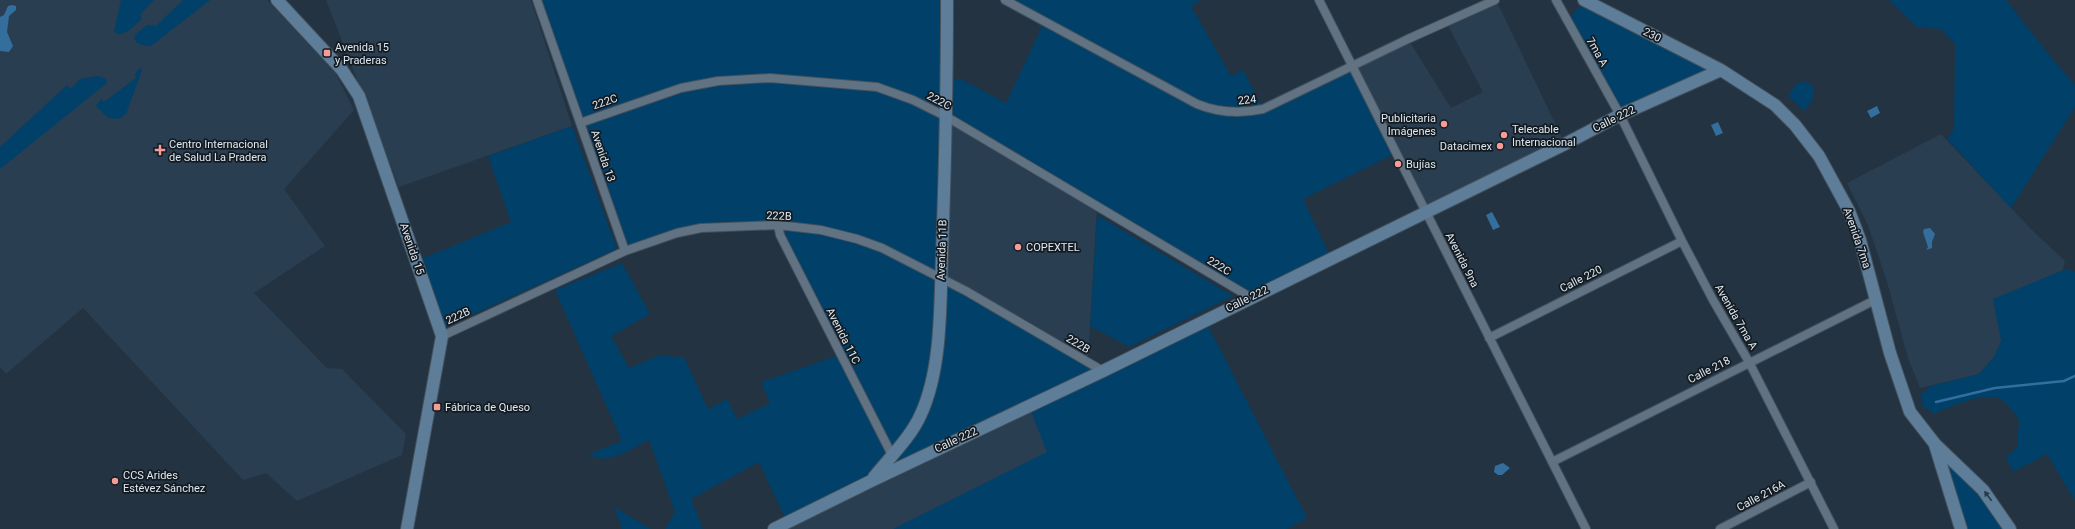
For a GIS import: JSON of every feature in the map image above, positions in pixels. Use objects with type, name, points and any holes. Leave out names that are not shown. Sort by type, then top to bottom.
[{"type":"main road","name":"Avenida 15","points":[[277,0],[342,70],[359,96],[442,336],[407,529]]},
{"type":"main road","name":"Avenida 11B","points":[[871,481],[909,435],[921,414],[931,383],[936,351],[941,279],[947,117],[947,0]]},
{"type":"main road","name":"230","points":[[1584,0],[1721,70]]},
{"type":"main road","name":"Calle 222","points":[[774,529],[871,481],[1103,371],[1620,115],[1721,70]]},
{"type":"main road","name":"Avenida 7ma","points":[[1721,70],[1775,105],[1795,125],[1819,156],[1849,211],[1860,240],[1877,299],[1890,353],[1910,412],[1935,444],[1984,490],[2010,529]]},
{"type":"main road","name":"Avenida 7ma","points":[[1935,444],[1961,529]]},
{"type":"street","name":"Avenida 13","points":[[537,0],[625,251]]},
{"type":"street","name":"224","points":[[1005,0],[1177,94],[1213,111],[1247,113],[1263,109],[1495,0]]},
{"type":"street","name":"Avenida 9na","points":[[1319,0],[1586,529]]},
{"type":"street","name":"7ma A","points":[[1556,0],[1620,115]]},
{"type":"street","name":"222C","points":[[580,123],[681,88],[718,80],[770,78],[877,87],[912,100],[947,117],[1250,297]]},
{"type":"street","name":"Avenida 7ma A","points":[[1620,115],[1682,241],[1713,300],[1749,362],[1834,529]]},
{"type":"street","name":"222B","points":[[442,336],[625,251],[677,233],[701,228],[778,226],[821,230],[857,239],[882,248],[966,291],[1103,371]]},
{"type":"street","name":"Avenida 11C","points":[[778,226],[780,234],[832,340],[892,455]]},
{"type":"street","name":"Calle 220","points":[[1489,338],[1682,241]]},
{"type":"street","name":"Calle 218","points":[[1552,462],[1877,299]]},
{"type":"street","name":"Calle 216A","points":[[1720,529],[1811,482]]},
{"type":"shaded area","name":"Centro Internacional de Salud La Pradera","points":[[0,0],[267,0],[336,74],[354,110],[284,189],[325,246],[254,293],[327,368],[342,369],[406,434],[402,455],[297,501],[266,473],[243,480],[83,308],[6,374],[0,367]]},
{"type":"shaded area","points":[[121,0],[154,0],[140,15],[142,19],[125,33],[118,34],[114,32]]},
{"type":"shaded area","points":[[183,0],[210,0],[151,46],[141,45],[135,41],[134,38],[136,34],[147,25],[156,26]]},
{"type":"shaded area","points":[[326,0],[531,0],[572,126],[399,187]]},
{"type":"shaded area","points":[[537,0],[947,0],[947,79],[961,79],[1006,103],[1044,22],[1005,0],[1201,0],[1191,6],[1231,76],[1243,70],[1263,109],[1352,66],[1396,153],[1303,199],[1331,258],[1250,297],[948,118],[941,279],[1103,371],[1205,320],[1307,518],[1287,529],[893,529],[1047,452],[1029,406],[787,522],[759,462],[691,499],[703,529],[665,529],[675,512],[649,440],[619,455],[611,457],[596,457],[589,454],[622,441],[555,290],[622,263],[650,314],[611,336],[629,368],[658,356],[684,357],[708,409],[727,399],[737,419],[770,403],[761,382],[839,355],[778,225],[701,228],[625,251]]},
{"type":"shaded area","points":[[1496,0],[1565,144],[1425,212],[1352,66],[1408,39],[1451,108],[1483,92],[1446,22]]},
{"type":"shaded area","points":[[1889,0],[2006,0],[2075,85],[2075,107],[2011,208],[1947,139],[1954,129],[1955,44],[1941,29],[1917,27]]},
{"type":"shaded area","points":[[1592,4],[1721,70],[1620,115],[1571,29],[1572,18],[1575,11],[1581,7]]},
{"type":"shaded area","points":[[8,6],[16,6],[16,10],[9,16],[7,32],[13,46],[9,52],[0,51],[0,17],[4,15]]},
{"type":"shaded area","points":[[140,68],[142,70],[126,114],[119,119],[108,118],[96,106],[101,99],[104,102],[136,78],[135,74]]},
{"type":"shaded area","points":[[98,76],[106,79],[107,83],[0,169],[0,147],[67,85],[71,89],[80,79]]},
{"type":"shaded area","points":[[1802,82],[1810,83],[1814,91],[1813,98],[1804,111],[1788,96],[1796,84]]},
{"type":"shaded area","points":[[1877,106],[1880,113],[1871,118],[1867,111]]},
{"type":"shaded area","name":"COPEXTEL","points":[[947,117],[1097,206],[1088,362],[941,279]]},
{"type":"shaded area","points":[[1718,122],[1723,133],[1716,136],[1711,125]]},
{"type":"shaded area","points":[[572,126],[617,249],[445,327],[421,259],[511,222],[488,156]]},
{"type":"shaded area","points":[[1941,134],[2031,229],[2065,261],[2050,327],[1994,357],[1979,374],[1920,388],[1908,358],[1887,282],[1868,225],[1847,183]]},
{"type":"shaded area","points":[[1492,212],[1500,227],[1493,230],[1486,215]]},
{"type":"shaded area","points":[[1097,215],[1233,296],[1129,347],[1090,326]]},
{"type":"shaded area","points":[[1930,228],[1935,234],[1932,242],[1932,248],[1926,250],[1928,247],[1923,232],[1924,229]]},
{"type":"shaded area","points":[[2066,269],[2075,272],[2075,501],[2047,454],[2013,472],[2006,457],[2017,448],[2019,420],[2003,401],[1993,397],[1976,398],[1934,414],[1923,406],[1920,395],[1931,386],[1979,374],[1994,357],[2001,341],[1993,299]]},
{"type":"shaded area","points":[[1029,405],[1121,529],[774,529]]},
{"type":"shaded area","points":[[1943,459],[1982,498],[2006,529],[1965,529]]},
{"type":"shaded area","points":[[1503,463],[1510,468],[1502,475],[1498,475],[1494,472],[1495,466]]},
{"type":"shaded area","points":[[614,507],[651,529],[622,529]]},
{"type":"waterway","points":[[1936,402],[1995,388],[2064,381],[2075,376]]},
{"type":"place","name":"Avenida 15 y Praderas","points":[[327,53]]},
{"type":"place","name":"Publicitaria Imágenes","points":[[1444,124]]},
{"type":"place","name":"Telecable Internacional","points":[[1504,135]]},
{"type":"place","name":"Datacimex","points":[[1500,146]]},
{"type":"place","name":"Centro Internacional de Salud La Pradera","points":[[160,150]]},
{"type":"place","name":"Bujías","points":[[1398,164]]},
{"type":"place","name":"COPEXTEL","points":[[1018,247]]},
{"type":"place","name":"Fábrica de Queso","points":[[437,407]]},
{"type":"place","name":"CCS Arides Estévez Sánchez","points":[[115,481]]}]
